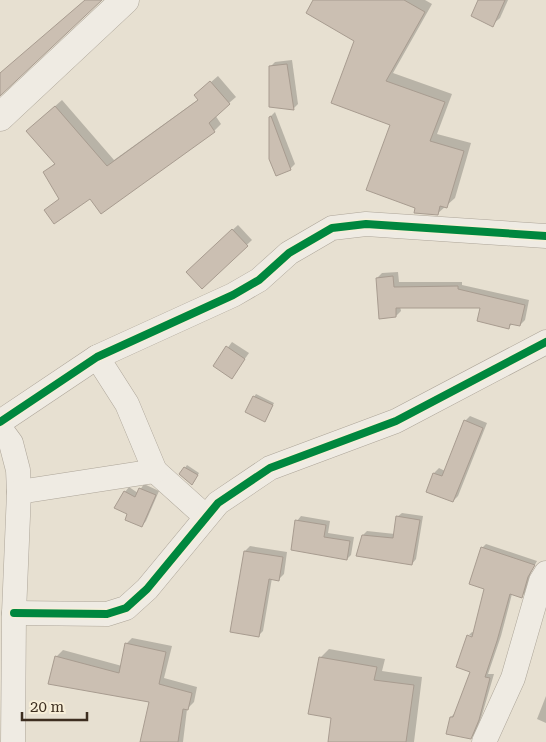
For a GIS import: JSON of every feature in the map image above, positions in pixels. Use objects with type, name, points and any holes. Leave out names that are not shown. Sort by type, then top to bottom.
[{"type":"street","points":[[0,118],[125,0]]},
{"type":"street","points":[[0,422],[96,358],[233,295],[259,280],[289,253],[332,228],[366,224],[546,236]]},
{"type":"street","points":[[14,613],[107,614],[126,608],[147,589],[205,516],[218,503],[270,468],[396,421],[546,342]]},
{"type":"street","points":[[96,358],[127,404],[155,472],[205,516]]},
{"type":"street","points":[[0,428],[11,443],[16,458],[19,492],[14,613],[13,742]]},
{"type":"street","points":[[19,492],[155,472]]},
{"type":"street","points":[[484,742],[514,678],[546,573]]},
{"type":"building","points":[[85,0],[102,0],[0,96],[0,73]]},
{"type":"building","points":[[313,0],[404,0],[425,12],[386,81],[445,102],[430,141],[464,151],[447,208],[440,206],[438,215],[414,213],[415,208],[366,190],[390,125],[331,103],[354,41],[306,13]]},
{"type":"building","points":[[478,0],[505,0],[493,27],[471,16]]},
{"type":"building","points":[[287,64],[294,110],[269,107],[269,66]]},
{"type":"building","points":[[210,81],[230,104],[209,123],[215,132],[101,214],[90,199],[54,224],[44,210],[59,199],[43,172],[55,164],[26,131],[55,106],[107,166],[198,100],[194,95]]},
{"type":"building","points":[[271,116],[291,170],[276,176],[269,159],[269,117]]},
{"type":"building","points":[[232,229],[248,246],[202,289],[186,272]]},
{"type":"building","points":[[393,276],[394,287],[458,286],[458,289],[525,305],[520,326],[510,324],[509,329],[477,321],[480,308],[396,308],[396,317],[379,319],[376,278]]},
{"type":"building","points":[[226,346],[245,359],[232,379],[213,366]]},
{"type":"building","points":[[253,396],[273,405],[265,422],[245,412]]},
{"type":"building","points":[[464,420],[483,428],[453,502],[426,492],[433,473],[442,476]]},
{"type":"building","points":[[184,467],[198,475],[192,485],[179,474]]},
{"type":"building","points":[[139,488],[156,495],[142,527],[125,520],[127,514],[114,508],[124,491],[135,497]]},
{"type":"building","points":[[396,516],[420,520],[412,565],[356,556],[362,535],[393,538]]},
{"type":"building","points":[[295,520],[326,525],[324,537],[350,541],[347,560],[291,550]]},
{"type":"building","points":[[481,547],[535,565],[528,577],[522,598],[510,594],[485,677],[490,678],[479,720],[471,739],[446,734],[450,717],[453,717],[470,672],[456,667],[467,635],[472,637],[484,589],[469,584]]},
{"type":"building","points":[[244,551],[283,557],[279,581],[269,579],[259,637],[230,632]]},
{"type":"building","points":[[125,643],[166,652],[159,684],[192,693],[188,710],[183,709],[178,742],[140,742],[149,702],[48,684],[55,656],[119,673]]},
{"type":"building","points":[[319,657],[377,667],[374,680],[414,685],[406,742],[328,742],[331,718],[308,714]]},
{"type":"cycle path","points":[[0,422],[97,357],[233,295],[259,280],[289,253],[332,228],[366,224],[546,236]]},
{"type":"cycle path","points":[[14,613],[107,614],[126,608],[147,589],[218,503],[270,468],[396,421],[546,342]]}]
